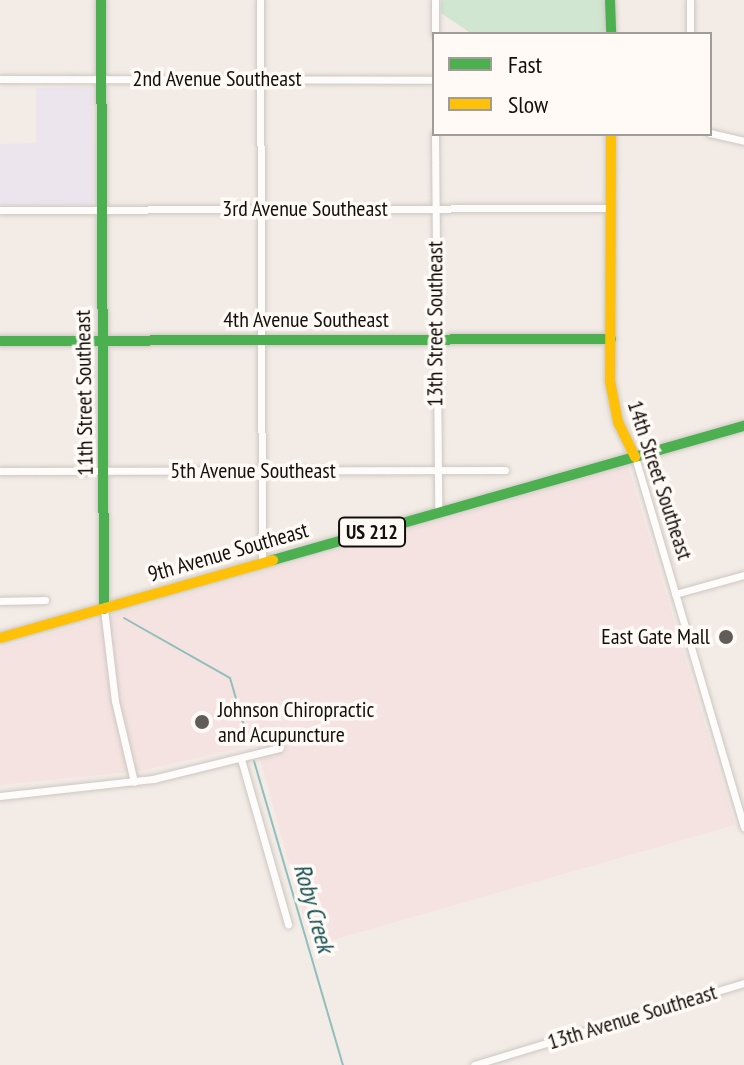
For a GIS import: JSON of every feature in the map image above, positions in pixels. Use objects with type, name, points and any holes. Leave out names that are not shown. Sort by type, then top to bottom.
[{"type":"street","name":"11th Street Southeast","points":[[101,0],[104,609],[115,701],[134,782]]},
{"type":"street","points":[[260,0],[262,564]]},
{"type":"street","points":[[435,0],[435,32]]},
{"type":"street","points":[[610,0],[611,32]]},
{"type":"street","points":[[690,0],[690,32]]},
{"type":"street","name":"2nd Avenue Southeast","points":[[0,79],[432,80]]},
{"type":"street","points":[[712,134],[730,141],[744,141]]},
{"type":"street","name":"13th Street Southeast","points":[[435,136],[435,472],[438,513]]},
{"type":"street","name":"14th Street Southeast","points":[[611,136],[614,406],[635,457],[741,805],[744,827]]},
{"type":"street","name":"3rd Avenue Southeast","points":[[0,210],[611,208]]},
{"type":"street","name":"4th Avenue Southeast","points":[[0,341],[611,339]]},
{"type":"street","name":"9th Avenue Southeast","points":[[0,638],[744,426]]},
{"type":"street","name":"5th Avenue Southeast","points":[[0,471],[505,470]]},
{"type":"street","points":[[675,594],[744,575]]},
{"type":"street","points":[[0,601],[45,600]]},
{"type":"street","points":[[0,796],[134,782],[279,748]]},
{"type":"street","points":[[241,759],[288,924]]},
{"type":"street","name":"13th Avenue Southeast","points":[[474,1065],[744,983]]},
{"type":"shaded area","points":[[92,87],[93,204],[0,205],[0,144],[36,143],[36,88]]},
{"type":"shaded area","points":[[628,466],[735,825],[312,946],[256,744],[141,771],[0,785],[0,648]]},
{"type":"green space","points":[[441,0],[605,0],[605,32],[469,32],[441,13]]},
{"type":"waterway","name":"Roby Creek","points":[[124,618],[230,678],[249,743]]},
{"type":"waterway","name":"Roby Creek","points":[[254,761],[343,1065]]},
{"type":"traffic: fast","points":[[101,0],[104,609]]},
{"type":"traffic: fast","points":[[610,0],[611,32]]},
{"type":"traffic: fast","points":[[0,341],[611,339]]},
{"type":"traffic: fast","points":[[273,560],[744,426]]},
{"type":"traffic: slow","points":[[611,136],[610,381],[618,422],[635,457]]},
{"type":"traffic: slow","points":[[0,638],[273,560]]},
{"type":"place","name":"East Gate Mall","points":[[726,637]]},
{"type":"place","name":"Johnson Chiropractic and Acupuncture","points":[[202,722]]}]
